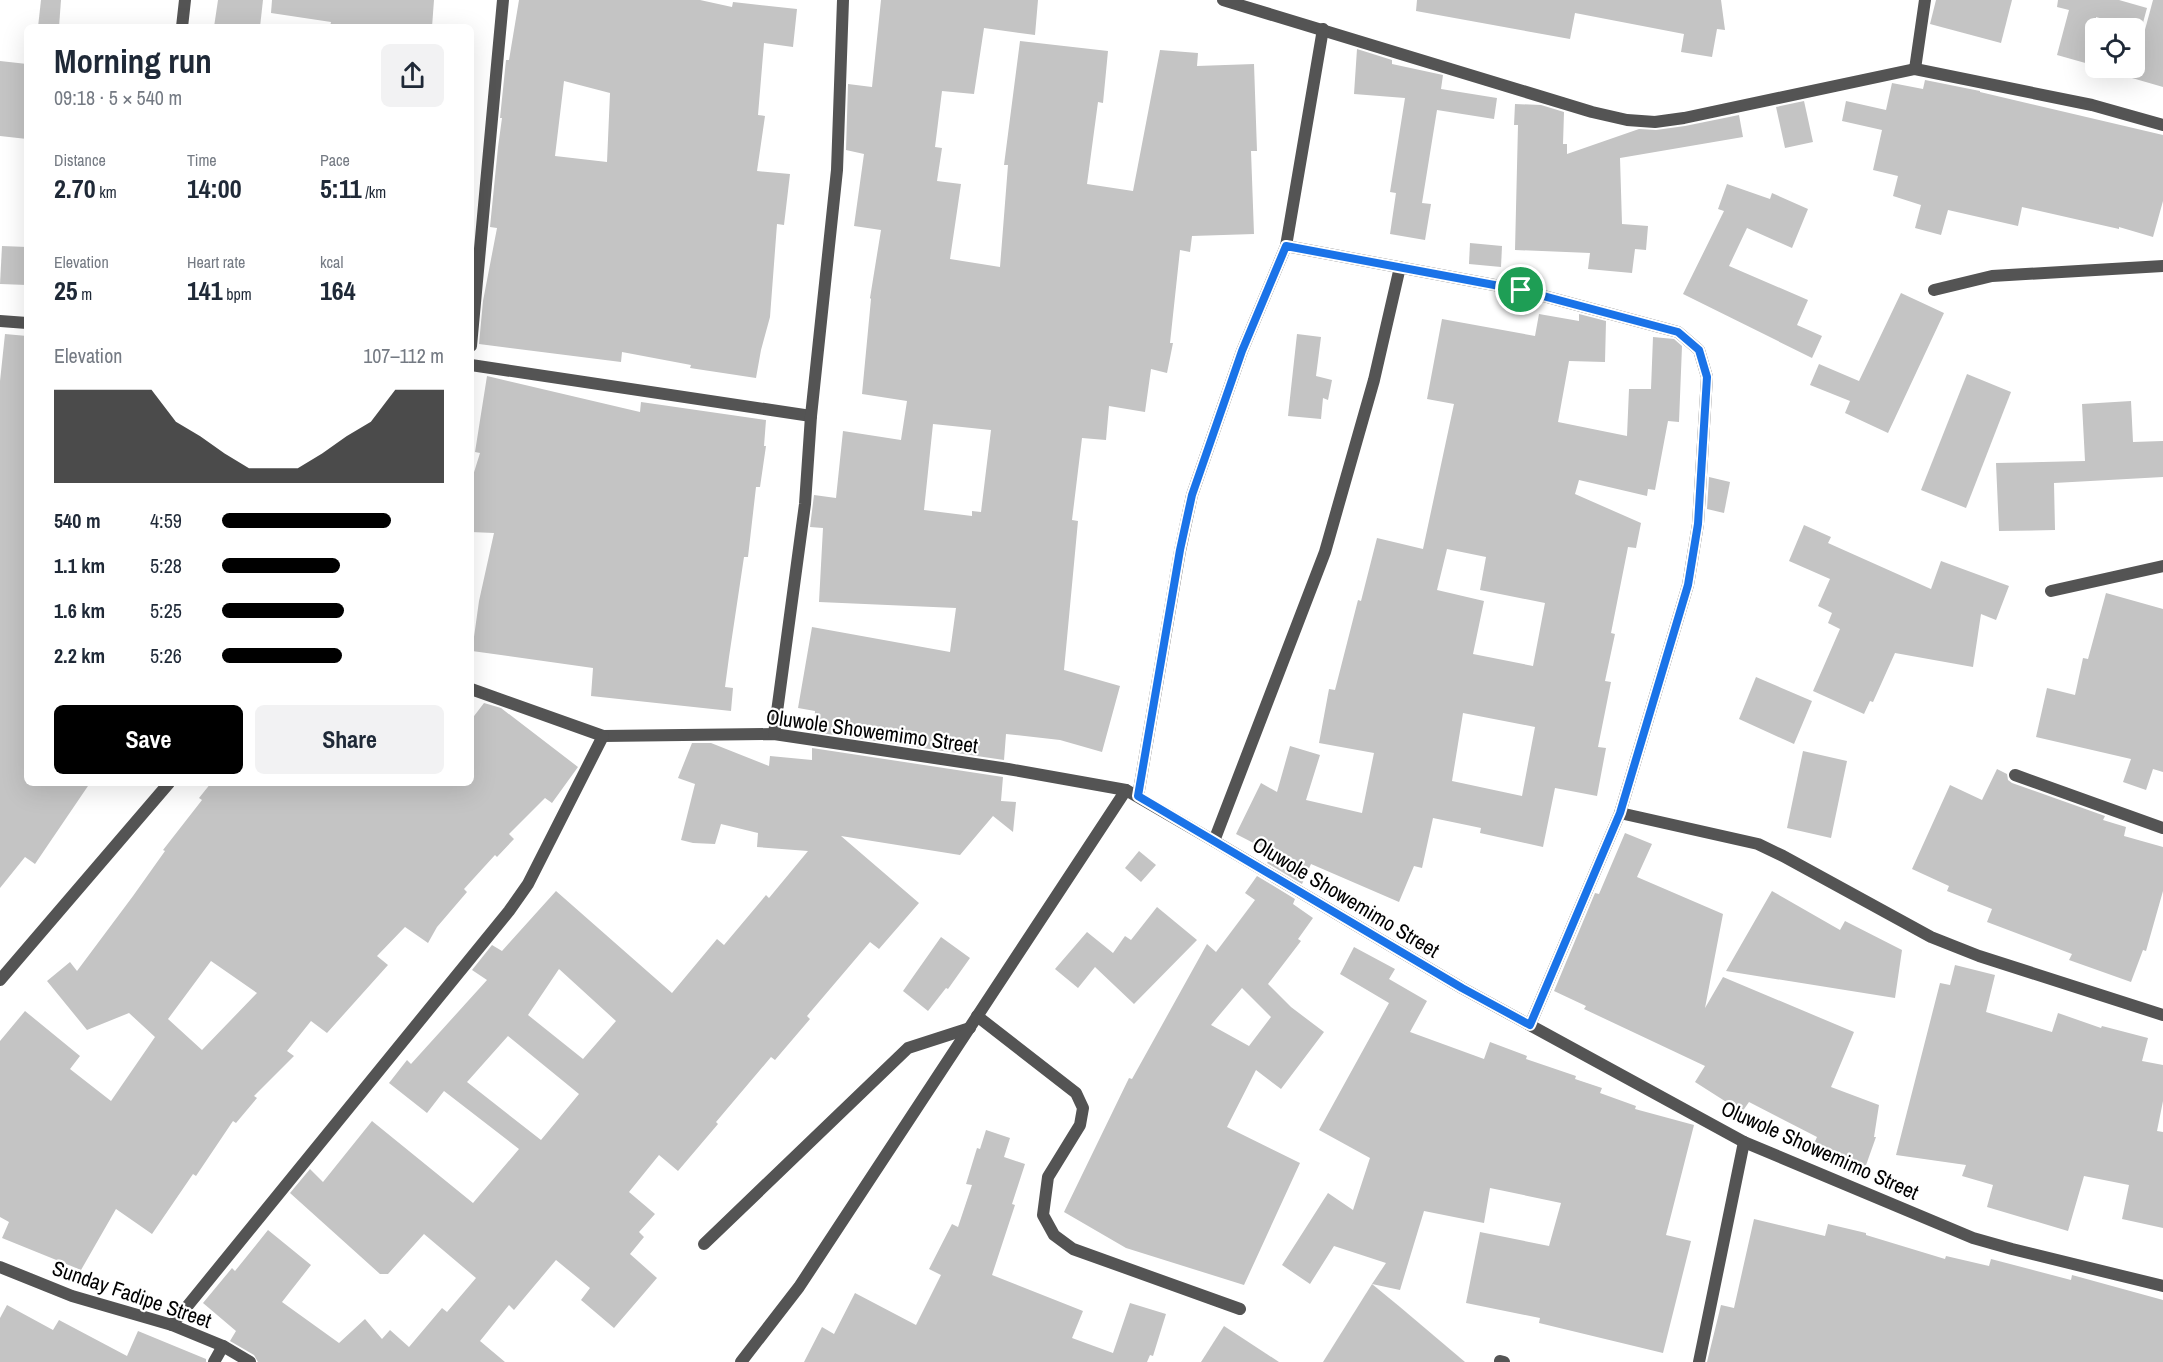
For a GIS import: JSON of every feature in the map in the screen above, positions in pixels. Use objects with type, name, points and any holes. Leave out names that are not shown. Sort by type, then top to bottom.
[{"type":"street","points":[[182,24],[185,0]]},
{"type":"street","points":[[474,314],[503,0]]},
{"type":"street","points":[[774,734],[805,504],[811,416],[837,170],[843,0]]},
{"type":"street","points":[[1223,0],[1592,112],[1627,120],[1655,122],[1915,69],[2092,105],[2163,125]]},
{"type":"street","points":[[1915,69],[1925,0]]},
{"type":"street","points":[[1138,796],[1180,550],[1192,495],[1242,351],[1286,246],[1323,29]]},
{"type":"street","points":[[1286,246],[1521,290],[1678,332],[1699,350],[1707,377],[1698,524],[1688,585],[1620,813],[1530,1025]]},
{"type":"street","points":[[1934,290],[1992,276],[2163,266]]},
{"type":"street","points":[[1214,841],[1325,552],[1374,380],[1400,267]]},
{"type":"street","points":[[0,321],[24,323]]},
{"type":"street","points":[[474,365],[811,416]]},
{"type":"street","points":[[2051,591],[2163,566]]},
{"type":"street","name":"Oluwole Showemimo Street","points":[[474,690],[603,736],[774,734],[1008,769],[1126,790],[1462,988],[1744,1142],[1973,1238],[2163,1286]]},
{"type":"street","points":[[172,1325],[509,910],[528,884],[603,736]]},
{"type":"street","points":[[2015,775],[2163,828]]},
{"type":"street","points":[[0,980],[166,786]]},
{"type":"street","points":[[741,1362],[799,1287],[1126,790]]},
{"type":"street","points":[[1620,813],[1758,844],[1783,855],[1931,937],[1979,956],[2163,1015]]},
{"type":"street","points":[[977,1016],[1076,1093],[1083,1108],[1080,1125],[1048,1177],[1043,1215],[1054,1235],[1074,1249],[1240,1309]]},
{"type":"street","points":[[704,1244],[908,1048],[970,1028]]},
{"type":"street","points":[[1699,1362],[1744,1142]]},
{"type":"street","name":"Sunday Fadipe Street","points":[[0,1267],[72,1296],[172,1325],[223,1346],[250,1362]]},
{"type":"street","points":[[214,1362],[223,1346]]},
{"type":"building","points":[[41,0],[61,0],[59,24],[38,24]]},
{"type":"building","points":[[218,0],[263,0],[260,24],[214,24]]},
{"type":"building","points":[[272,0],[434,0],[432,24],[331,24],[331,22],[271,13]]},
{"type":"building","points":[[519,0],[700,0],[732,7],[733,2],[797,9],[793,47],[764,43],[758,115],[765,116],[757,171],[790,174],[784,225],[777,224],[770,317],[756,378],[690,368],[691,365],[622,352],[621,362],[479,344],[483,301],[497,228],[490,227],[506,60],[509,60]],"holes":[[[564,81],[610,93],[607,162],[555,156]]]},
{"type":"building","points":[[881,0],[1038,0],[1035,35],[984,28],[974,94],[942,91],[935,147],[942,148],[937,181],[961,184],[950,259],[1000,267],[1008,165],[1004,165],[1020,41],[1108,51],[1103,103],[1098,102],[1087,184],[1133,191],[1160,50],[1198,53],[1197,66],[1254,64],[1257,151],[1251,151],[1254,234],[1192,236],[1190,252],[1180,250],[1170,343],[1173,343],[1167,373],[1151,369],[1145,412],[1109,406],[1106,440],[1082,438],[1072,520],[1078,521],[1064,670],[1120,686],[1102,752],[1060,740],[1006,734],[1004,760],[814,732],[815,711],[798,708],[812,627],[950,652],[956,608],[819,602],[823,528],[810,527],[814,495],[836,498],[843,431],[901,440],[907,401],[862,394],[870,298],[881,230],[854,226],[864,154],[846,150],[848,84],[872,87]],"holes":[[[933,424],[991,430],[981,512],[972,511],[972,516],[924,510]]]},
{"type":"building","points":[[1417,0],[1721,0],[1725,30],[1717,29],[1712,57],[1681,52],[1684,34],[1575,13],[1570,39],[1416,11]]},
{"type":"building","points":[[1936,0],[2012,0],[2001,43],[1930,24]]},
{"type":"building","points":[[2058,0],[2119,0],[2147,8],[2144,18],[2085,18],[2085,63],[2057,55],[2069,10],[2057,7]]},
{"type":"building","points":[[2153,0],[2163,0],[2163,87],[2132,78],[2145,78],[2145,30]]},
{"type":"building","points":[[1357,49],[1392,60],[1392,64],[1443,75],[1441,89],[1497,98],[1494,119],[1437,110],[1422,203],[1431,204],[1425,240],[1390,234],[1396,193],[1390,192],[1405,98],[1354,94]]},
{"type":"building","points":[[0,61],[24,64],[24,139],[0,136]]},
{"type":"building","points":[[1925,80],[2163,135],[2163,201],[2153,237],[2119,227],[2119,229],[2022,207],[2018,226],[1948,210],[1941,235],[1915,228],[1921,205],[1893,196],[1898,176],[1873,170],[1882,130],[1842,121],[1846,101],[1886,110],[1892,83],[1923,89]]},
{"type":"building","points":[[1804,101],[1813,142],[1785,148],[1776,107]]},
{"type":"building","points":[[1515,104],[1541,105],[1564,112],[1563,144],[1567,144],[1567,154],[1639,129],[1656,130],[1685,126],[1739,115],[1743,137],[1620,158],[1622,224],[1648,226],[1646,250],[1635,249],[1632,273],[1588,269],[1590,253],[1515,250],[1518,125],[1514,125]]},
{"type":"building","points":[[1727,184],[1770,199],[1772,193],[1808,209],[1792,248],[1747,228],[1729,266],[1808,300],[1797,325],[1822,336],[1812,358],[1683,294],[1724,211],[1718,209]]},
{"type":"building","points":[[1470,243],[1502,246],[1501,267],[1469,264]]},
{"type":"building","points":[[2,246],[24,247],[24,285],[0,284]]},
{"type":"building","points":[[1901,293],[1944,313],[1888,433],[1845,413],[1850,401],[1810,385],[1819,364],[1859,381]]},
{"type":"building","points":[[1539,314],[1579,321],[1579,314],[1606,321],[1605,362],[1569,361],[1558,422],[1627,436],[1629,389],[1651,389],[1653,337],[1674,339],[1682,346],[1679,422],[1668,421],[1655,490],[1648,489],[1647,496],[1579,480],[1575,494],[1641,523],[1636,548],[1628,547],[1611,633],[1615,634],[1605,681],[1611,682],[1598,747],[1606,748],[1597,796],[1555,788],[1543,847],[1480,833],[1481,828],[1433,818],[1422,868],[1414,866],[1399,902],[1311,864],[1302,884],[1267,863],[1273,853],[1236,834],[1261,783],[1277,792],[1290,746],[1320,755],[1306,800],[1362,813],[1374,753],[1319,743],[1329,689],[1335,690],[1358,600],[1361,601],[1377,538],[1423,549],[1454,404],[1427,399],[1442,319],[1535,336]],"holes":[[[1447,549],[1486,557],[1480,590],[1545,603],[1533,666],[1473,654],[1484,601],[1437,590]],[[1463,713],[1535,727],[1522,796],[1452,781]]]},
{"type":"building","points":[[5,334],[24,336],[24,786],[88,786],[35,864],[25,857],[0,888],[0,381]]},
{"type":"building","points":[[1297,334],[1321,337],[1316,376],[1332,380],[1328,400],[1323,398],[1321,419],[1288,416]]},
{"type":"building","points":[[1967,374],[2011,392],[1966,508],[1921,490]]},
{"type":"building","points":[[487,376],[640,412],[641,402],[766,420],[764,446],[766,446],[760,487],[756,487],[748,557],[744,557],[725,687],[733,688],[731,711],[591,696],[593,668],[474,651],[479,601],[494,533],[474,532],[474,472],[480,453],[475,452]]},
{"type":"building","points":[[2131,401],[2133,442],[2163,441],[2163,477],[2054,483],[2055,530],[1999,531],[1996,463],[2085,461],[2082,404]]},
{"type":"building","points":[[1709,477],[1730,482],[1724,513],[1707,509]]},
{"type":"building","points":[[1804,525],[1831,537],[1828,543],[1931,589],[1941,561],[2009,586],[1996,620],[1981,614],[1973,667],[1895,653],[1873,702],[1870,701],[1864,714],[1813,691],[1840,629],[1828,623],[1832,613],[1818,606],[1830,579],[1789,561]]},
{"type":"building","points":[[2106,593],[2163,609],[2163,772],[2153,769],[2146,790],[2123,782],[2131,759],[2036,737],[2047,688],[2075,695],[2083,658],[2088,659]]},
{"type":"building","points":[[1756,677],[1812,701],[1794,744],[1739,719]]},
{"type":"building","points":[[484,703],[501,708],[578,767],[552,803],[545,798],[509,834],[514,839],[497,857],[495,855],[464,889],[467,892],[437,927],[428,943],[405,927],[377,956],[388,965],[327,1033],[311,1021],[287,1051],[294,1056],[254,1096],[257,1098],[236,1123],[233,1121],[196,1176],[193,1174],[152,1234],[116,1209],[81,1270],[2,1238],[9,1222],[0,1217],[0,1041],[25,1011],[80,1056],[70,1069],[111,1101],[155,1037],[129,1013],[87,1030],[47,981],[70,962],[77,971],[165,851],[163,850],[202,800],[199,798],[209,786],[474,786],[474,716]],"holes":[[[211,961],[257,993],[202,1050],[168,1019]]]},
{"type":"building","points":[[692,743],[711,743],[769,766],[770,756],[812,760],[812,748],[1003,777],[1001,801],[1016,802],[1013,832],[993,816],[960,855],[841,836],[919,903],[879,949],[870,942],[807,1016],[810,1019],[775,1060],[771,1057],[678,1171],[659,1155],[629,1192],[655,1214],[639,1232],[644,1237],[630,1254],[657,1278],[614,1328],[581,1300],[590,1288],[556,1260],[514,1310],[509,1305],[480,1341],[505,1362],[258,1362],[254,1355],[230,1341],[236,1331],[203,1303],[232,1268],[235,1271],[268,1230],[311,1265],[282,1302],[339,1343],[365,1319],[382,1339],[390,1330],[409,1347],[442,1308],[447,1312],[476,1278],[424,1234],[388,1274],[380,1274],[290,1193],[310,1169],[323,1182],[372,1121],[473,1203],[519,1149],[444,1091],[427,1113],[389,1083],[407,1060],[411,1064],[487,980],[472,970],[492,945],[502,951],[556,891],[672,993],[717,939],[724,945],[766,895],[769,898],[808,851],[757,847],[758,833],[721,824],[715,844],[681,840],[695,784],[678,778]],"holes":[[[559,969],[616,1021],[583,1059],[528,1015]],[[508,1036],[579,1094],[541,1140],[467,1082]]]},
{"type":"building","points":[[1803,751],[1847,761],[1831,838],[1787,828]]},
{"type":"building","points":[[1997,769],[2007,774],[2008,780],[2012,783],[2105,816],[2103,820],[2126,827],[2124,836],[2163,847],[2163,891],[2146,951],[2143,950],[2131,982],[2069,960],[2072,954],[1987,922],[1992,909],[1947,891],[1949,886],[1912,869],[1950,785],[1982,800]]},
{"type":"building","points":[[1625,833],[1652,844],[1637,877],[1723,914],[1705,1008],[1723,977],[1854,1032],[1831,1087],[1879,1105],[1874,1137],[1876,1137],[1865,1168],[1812,1148],[1817,1137],[1749,1102],[1742,1112],[1695,1082],[1705,1066],[1584,1009],[1586,1006],[1554,991],[1595,893],[1599,894]]},
{"type":"building","points":[[1139,851],[1156,865],[1141,882],[1125,868]]},
{"type":"building","points":[[1257,876],[1295,899],[1293,904],[1313,918],[1298,939],[1301,941],[1268,984],[1291,1007],[1324,1032],[1281,1089],[1256,1070],[1227,1127],[1300,1163],[1244,1285],[1126,1248],[1064,1212],[1129,1078],[1132,1079],[1207,944],[1216,952],[1255,900],[1245,893]],"holes":[[[1242,988],[1271,1017],[1249,1046],[1211,1025]]]},
{"type":"building","points":[[1772,891],[1840,930],[1845,921],[1902,950],[1895,998],[1726,971]]},
{"type":"building","points":[[1157,907],[1197,940],[1134,1004],[1095,967],[1078,988],[1055,969],[1087,932],[1113,953],[1125,936],[1131,940]]},
{"type":"building","points":[[941,937],[970,958],[948,989],[946,988],[928,1011],[903,991]]},
{"type":"building","points":[[1354,947],[1395,969],[1389,979],[1427,1001],[1410,1032],[1484,1059],[1490,1042],[1527,1056],[1526,1059],[1576,1076],[1575,1079],[1602,1088],[1600,1093],[1636,1106],[1635,1109],[1694,1125],[1666,1235],[1691,1241],[1663,1353],[1539,1323],[1540,1318],[1466,1303],[1480,1232],[1549,1246],[1561,1203],[1490,1188],[1484,1223],[1424,1211],[1400,1290],[1372,1284],[1386,1263],[1334,1246],[1310,1284],[1282,1265],[1328,1193],[1353,1210],[1370,1158],[1319,1130],[1389,1003],[1340,974]]},
{"type":"building","points":[[1955,965],[1995,975],[1986,1012],[2052,1032],[2058,1013],[2101,1028],[2102,1026],[2148,1038],[2142,1061],[2163,1065],[2163,1101],[2157,1131],[2163,1132],[2163,1228],[2122,1219],[2129,1185],[2084,1176],[2068,1231],[1987,1207],[1993,1185],[1962,1176],[1966,1165],[1896,1155],[1940,983],[1950,985]]},
{"type":"building","points":[[986,1130],[1010,1138],[1004,1157],[1025,1164],[1012,1204],[1015,1205],[992,1275],[1083,1311],[1072,1338],[1113,1353],[1130,1303],[1166,1314],[1153,1356],[1150,1355],[1147,1362],[804,1362],[822,1327],[834,1334],[855,1293],[916,1325],[941,1275],[929,1269],[952,1224],[958,1227],[972,1185],[966,1184],[977,1148],[980,1149]]},
{"type":"building","points":[[1754,1219],[1825,1236],[1828,1224],[1866,1233],[1866,1235],[1945,1259],[1946,1256],[1989,1266],[1991,1259],[2071,1280],[2072,1275],[2163,1300],[2163,1362],[1707,1362],[1721,1305],[1734,1308]]},
{"type":"building","points":[[1372,1284],[1400,1307],[1465,1362],[1323,1362]]},
{"type":"building","points":[[7,1305],[53,1330],[59,1320],[127,1356],[138,1331],[206,1359],[206,1362],[0,1362],[0,1318]]},
{"type":"building","points":[[1224,1326],[1279,1362],[1201,1362]]},
{"type":"route","points":[[1286,246],[1521,290],[1678,332],[1699,350],[1707,377],[1698,524],[1688,585],[1620,813],[1530,1025],[1462,988],[1138,796],[1180,550],[1192,495],[1242,351],[1286,246]]}]
